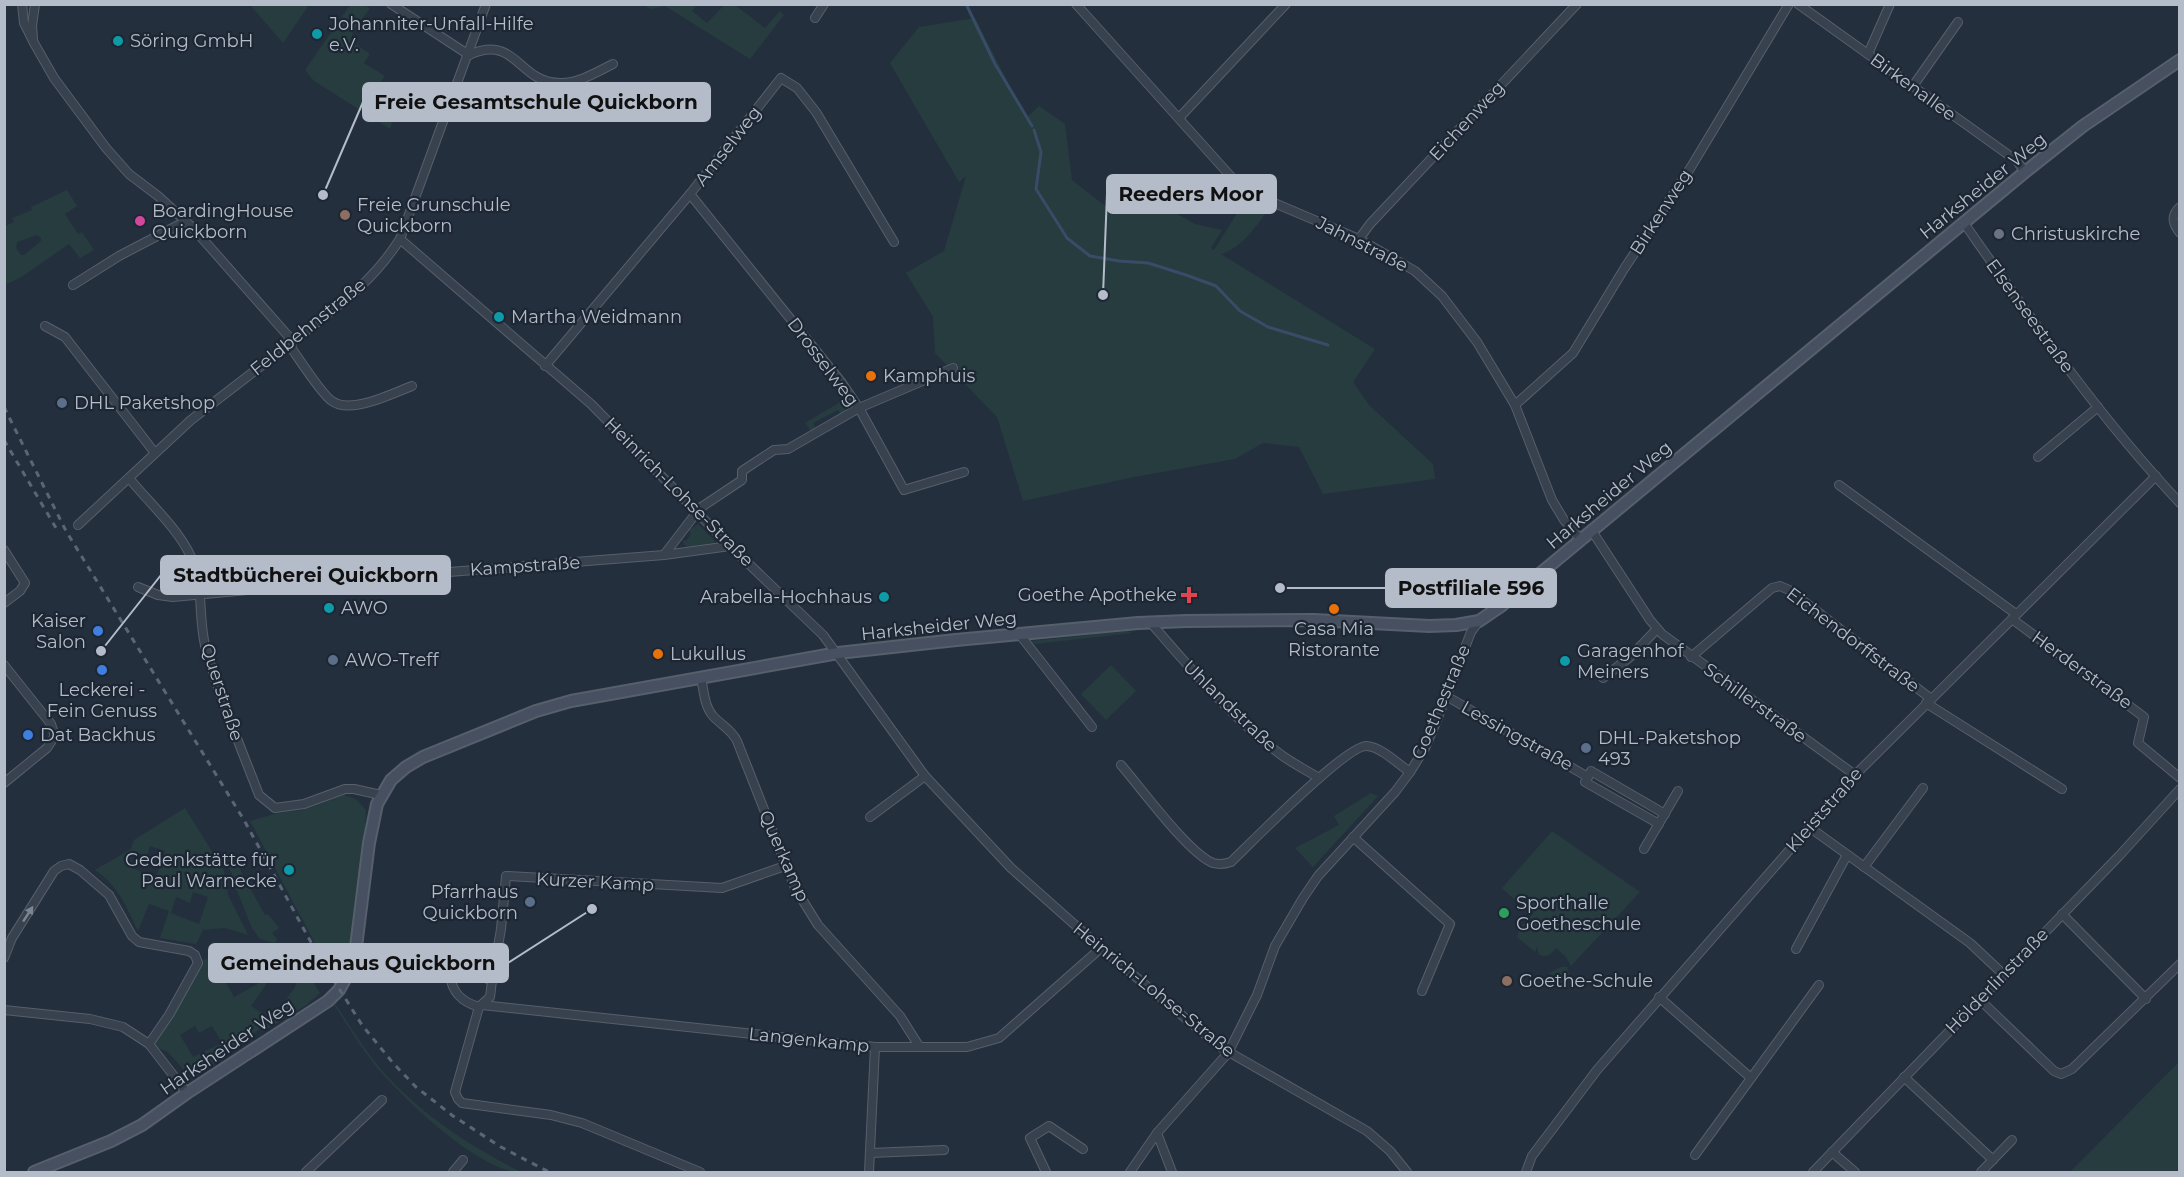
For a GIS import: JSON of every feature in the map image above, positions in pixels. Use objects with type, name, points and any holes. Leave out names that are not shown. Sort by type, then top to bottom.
[{"type":"main road","name":"Harksheider Weg","points":[[40,1171],[142,1125],[187,1092],[328,1001],[339,990],[354,963],[376,804],[391,780],[406,767],[423,757],[536,711],[576,700],[838,653],[1150,622],[1314,620],[1429,626],[1479,621],[1502,606],[2025,172],[2084,126],[2180,60]]},
{"type":"street","points":[[22,4],[24,23],[34,43],[77,112],[119,164],[186,221],[231,270],[290,338],[292,349],[331,401],[346,406],[366,403],[412,386]]},
{"type":"street","points":[[34,43],[32,26],[35,4]]},
{"type":"street","points":[[391,4],[469,55],[483,48],[496,48],[543,80],[558,84],[567,83],[588,77],[613,64]]},
{"type":"street","name":"Feldbehnstraße","points":[[78,525],[213,402],[283,349],[290,338],[298,337],[356,292],[386,261],[400,239],[486,4]]},
{"type":"street","points":[[815,18],[825,4]]},
{"type":"street","name":"Jahnstraße","points":[[1076,4],[1234,180],[1258,196],[1359,239],[1415,271],[1442,296],[1477,342],[1515,405],[1552,500],[1581,540]]},
{"type":"street","points":[[1179,118],[1286,4]]},
{"type":"street","name":"Eichenweg","points":[[1359,239],[1370,224],[1577,4]]},
{"type":"street","name":"Birkenweg","points":[[1515,405],[1573,352],[1624,268],[1691,167],[1789,4]]},
{"type":"street","name":"Birkenallee","points":[[1798,4],[2017,161],[2025,172]]},
{"type":"street","points":[[1868,54],[1890,4]]},
{"type":"street","points":[[1912,86],[1958,22]]},
{"type":"street","name":"Amselweg","points":[[545,366],[690,194],[781,78],[797,88],[816,112],[894,242]]},
{"type":"street","name":"Drosselweg","points":[[690,194],[842,383],[859,408],[904,490],[964,472]]},
{"type":"street","points":[[2180,207],[2173,217],[2174,224],[2180,233]]},
{"type":"street","points":[[73,285],[119,256],[186,221]]},
{"type":"street","name":"Elsenseestraße","points":[[1964,223],[2046,342],[2097,407],[2180,502]]},
{"type":"street","name":"Heinrich-Lohse-Straße","points":[[400,239],[591,405],[730,546],[823,634],[925,776],[1011,868],[1101,948],[1228,1053],[1367,1131],[1389,1151],[1407,1173]]},
{"type":"street","points":[[45,326],[65,337],[155,453]]},
{"type":"street","points":[[664,555],[700,508],[742,480],[742,471],[766,455],[774,450],[788,449],[859,408],[953,368]]},
{"type":"street","points":[[2038,457],[2097,407]]},
{"type":"street","name":"Kleiststraße","points":[[1526,1173],[1532,1156],[1580,1092],[1659,997],[1855,775],[2156,476]]},
{"type":"street","name":"Querstraße","points":[[129,478],[185,547],[196,570],[206,651],[259,795],[275,808],[304,804],[345,789],[381,795]]},
{"type":"street","name":"Herderstraße","points":[[1839,485],[2144,717],[2138,742],[2180,778]]},
{"type":"street","name":"Schillerstraße","points":[[1592,531],[1657,630],[1855,775]]},
{"type":"street","name":"Kampstraße","points":[[138,587],[165,596],[664,555],[730,546]]},
{"type":"street","points":[[4,550],[25,583],[20,591],[4,603]]},
{"type":"street","name":"Eichendorffstraße","points":[[1691,657],[1772,588],[1780,586],[1789,590],[1928,700],[2062,789]]},
{"type":"street","name":"Goethestraße","points":[[1130,1173],[1157,1133],[1228,1053],[1257,995],[1275,946],[1318,876],[1395,792],[1410,772],[1425,748],[1470,632],[1479,621]]},
{"type":"street","name":"Uhlandstraße","points":[[1150,622],[1217,697],[1249,727],[1281,754],[1320,778]]},
{"type":"street","points":[[1603,678],[1630,657],[1657,630]]},
{"type":"street","points":[[1020,635],[1092,727]]},
{"type":"street","points":[[4,665],[51,724],[55,736],[47,748],[4,783]]},
{"type":"street","name":"Querkamp","points":[[701,678],[712,715],[734,735],[737,741],[795,888],[819,925],[900,1016],[920,1046]]},
{"type":"street","name":"Lessingstraße","points":[[1446,696],[1588,777]]},
{"type":"street","points":[[1121,765],[1182,837],[1202,856],[1222,865],[1231,862],[1354,749],[1365,746],[1374,748],[1410,772]]},
{"type":"street","name":"Lessingstraße","points":[[1659,824],[1585,782],[1591,771],[1665,814]]},
{"type":"street","points":[[870,817],[925,776]]},
{"type":"street","points":[[1864,867],[1923,788]]},
{"type":"street","name":"Hölderlinstraße","points":[[1813,1173],[2180,789]]},
{"type":"street","points":[[1644,849],[1678,790]]},
{"type":"street","points":[[1809,827],[1970,943],[2003,974]]},
{"type":"street","points":[[1353,837],[1450,924],[1422,991]]},
{"type":"street","points":[[1796,949],[1848,855]]},
{"type":"street","points":[[4,958],[12,938],[54,871],[69,864],[80,870],[112,899],[132,936],[139,942],[189,951],[195,955],[198,963],[169,1015],[149,1044]]},
{"type":"street","name":"Kurzer Kamp","points":[[492,981],[501,929],[506,876],[722,888],[785,866]]},
{"type":"street","points":[[2062,914],[2146,999]]},
{"type":"street","name":"Langenkamp","points":[[450,975],[452,988],[459,997],[471,1005],[875,1047],[968,1047],[999,1038],[1101,948]]},
{"type":"street","points":[[354,963],[450,975],[472,974],[492,981],[490,997],[481,1006],[455,1092],[462,1103],[551,1116],[582,1123],[700,1173]]},
{"type":"street","points":[[1979,999],[2054,1071],[2061,1074],[2072,1069],[2180,964]]},
{"type":"street","points":[[1695,1155],[1819,985]]},
{"type":"street","points":[[1659,997],[1751,1078]]},
{"type":"street","points":[[4,1010],[90,1019],[123,1026],[149,1044],[187,1092]]},
{"type":"street","points":[[868,1173],[875,1047]]},
{"type":"street","points":[[1904,1077],[1993,1160]]},
{"type":"street","points":[[306,1173],[382,1100]]},
{"type":"street","points":[[1046,1173],[1030,1138],[1049,1126],[1083,1149]]},
{"type":"street","points":[[1157,1133],[1172,1173]]},
{"type":"street","points":[[1981,1173],[2012,1140]]},
{"type":"street","points":[[870,1153],[944,1150]]},
{"type":"street","points":[[1832,1152],[1856,1173]]},
{"type":"street","points":[[453,1173],[463,1160]]},
{"type":"green space","points":[[250,5],[309,5],[283,43]]},
{"type":"green space","points":[[350,5],[364,5],[370,8],[353,32],[351,39],[370,54],[364,63],[385,76],[378,86],[400,98],[390,129],[314,81],[305,70]]},
{"type":"green space","points":[[643,5],[697,5],[692,11],[707,23],[724,5],[735,5],[765,28],[780,11],[784,15],[750,59],[665,6],[651,9]]},
{"type":"green space","points":[[975,18],[1026,118],[1039,106],[1065,124],[1072,180],[1113,212],[1145,196],[1195,224],[1222,230],[1211,248],[1214,250],[1244,202],[1266,213],[1240,243],[1221,254],[1375,349],[1353,382],[1369,405],[1433,464],[1435,479],[1323,494],[1299,447],[1263,443],[1235,459],[1134,477],[1023,501],[997,417],[935,353],[933,317],[906,273],[944,251],[966,176],[959,182],[890,63],[919,27]]},
{"type":"green space","points":[[67,190],[77,206],[65,214],[78,234],[82,232],[94,250],[80,258],[69,244],[20,278],[7,284],[4,279],[5,226],[14,222],[12,218],[32,210],[31,207]],"holes":[[[37,235],[41,241],[24,255],[21,255],[16,248],[17,242]]]},
{"type":"green space","points":[[841,392],[848,400],[844,413],[841,414],[838,410],[813,423],[816,429],[811,431],[805,423],[837,404],[841,400]]},
{"type":"green space","points":[[698,524],[715,541],[714,543],[688,547],[684,545],[683,540],[686,541],[691,534],[689,530]]},
{"type":"green space","points":[[1128,631],[1132,633],[1035,644],[1031,641]]},
{"type":"green space","points":[[1111,665],[1136,691],[1106,720],[1081,694]]},
{"type":"green space","points":[[1371,793],[1378,796],[1313,867],[1295,848],[1339,825],[1334,816]]},
{"type":"green space","points":[[344,795],[356,799],[366,810],[365,832],[349,954],[334,979],[250,821],[278,813],[303,810]]},
{"type":"green space","points":[[185,808],[224,871],[228,895],[248,935],[225,928],[203,930],[196,944],[160,938],[169,911],[149,904],[138,931],[116,890],[95,870],[131,849],[134,840]],"holes":[[[150,846],[165,851],[156,878],[128,866],[133,851],[147,856]],[[193,892],[208,897],[199,924],[171,913],[176,897],[190,903]]]},
{"type":"green space","points":[[1552,831],[1640,892],[1571,966],[1566,957],[1556,948],[1549,955],[1539,955],[1537,947],[1535,952],[1517,937],[1520,928],[1534,912],[1527,911],[1502,888]]},
{"type":"green space","points":[[230,851],[265,915],[268,914],[279,928],[272,933],[277,939],[275,943],[260,939],[252,928],[232,874],[222,855]]},
{"type":"green space","points":[[260,956],[256,963],[264,973],[266,985],[251,1006],[271,1019],[236,1049],[199,1073],[183,1069],[168,1052],[149,1044],[197,960],[222,958],[221,974],[234,997],[261,982],[253,967],[241,974],[235,965],[225,968],[235,957]],"holes":[[[195,1026],[199,1033],[212,1026],[222,1043],[193,1057],[180,1035]]]},
{"type":"green space","points":[[1561,967],[1567,967],[1569,975],[1567,985],[1556,981],[1549,973]]},
{"type":"green space","points":[[301,972],[310,977],[320,993],[305,1006],[262,1032],[294,989]]},
{"type":"green space","points":[[334,1005],[380,1068],[417,1105],[467,1141],[521,1172],[506,1170],[489,1162],[451,1138],[433,1123],[375,1065]]},
{"type":"green space","points":[[2179,1062],[2179,1172],[2070,1172]]},
{"type":"waterway","points":[[966,4],[995,64],[1032,126]]},
{"type":"waterway","points":[[1034,130],[1041,152],[1036,189],[1067,238],[1090,256],[1148,263],[1216,286],[1240,311],[1268,327],[1328,345]]},
{"type":"railway","points":[[4,407],[66,531],[244,820],[318,955],[362,1025],[416,1087],[453,1116],[501,1147],[549,1172]]},
{"type":"railway","points":[[4,440],[56,528]]},
{"type":"place","name":"Johanniter-Unfall-Hilfe e.V.","points":[[317,34]]},
{"type":"place","name":"Söring GmbH","points":[[118,41]]},
{"type":"place","name":"Freie Gesamtschule Quickborn","points":[[323,195]]},
{"type":"place","name":"Freie Grunschule Quickborn","points":[[345,215]]},
{"type":"place","name":"BoardingHouse Quickborn","points":[[140,221]]},
{"type":"place","name":"Christuskirche","points":[[1999,234]]},
{"type":"place","name":"Reeders Moor","points":[[1103,295]]},
{"type":"place","name":"Martha Weidmann","points":[[499,317]]},
{"type":"place","name":"Kamphuis","points":[[871,376]]},
{"type":"place","name":"DHL Paketshop","points":[[62,403]]},
{"type":"place","name":"Postfiliale 596","points":[[1280,588]]},
{"type":"place","name":"Goethe Apotheke","points":[[1189,595]]},
{"type":"place","name":"Arabella-Hochhaus","points":[[884,597]]},
{"type":"place","name":"AWO","points":[[329,608]]},
{"type":"place","name":"Casa Mia Ristorante","points":[[1334,609]]},
{"type":"place","name":"Kaiser Salon","points":[[98,631]]},
{"type":"place","name":"Stadtbücherei Quickborn","points":[[101,651]]},
{"type":"place","name":"Lukullus","points":[[658,654]]},
{"type":"place","name":"AWO-Treff","points":[[333,660]]},
{"type":"place","name":"Garagenhof Meiners","points":[[1565,661]]},
{"type":"place","name":"Leckerei - Fein Genuss","points":[[102,670]]},
{"type":"place","name":"Dat Backhus","points":[[28,735]]},
{"type":"place","name":"DHL-Paketshop 493","points":[[1586,748]]},
{"type":"place","name":"Gedenkstätte für Paul Warnecke","points":[[289,870]]},
{"type":"place","name":"Pfarrhaus Quickborn","points":[[530,902]]},
{"type":"place","name":"Gemeindehaus Quickborn","points":[[592,909]]},
{"type":"place","name":"Sporthalle Goetheschule","points":[[1504,913]]},
{"type":"place","name":"Goethe-Schule","points":[[1507,981]]}]
